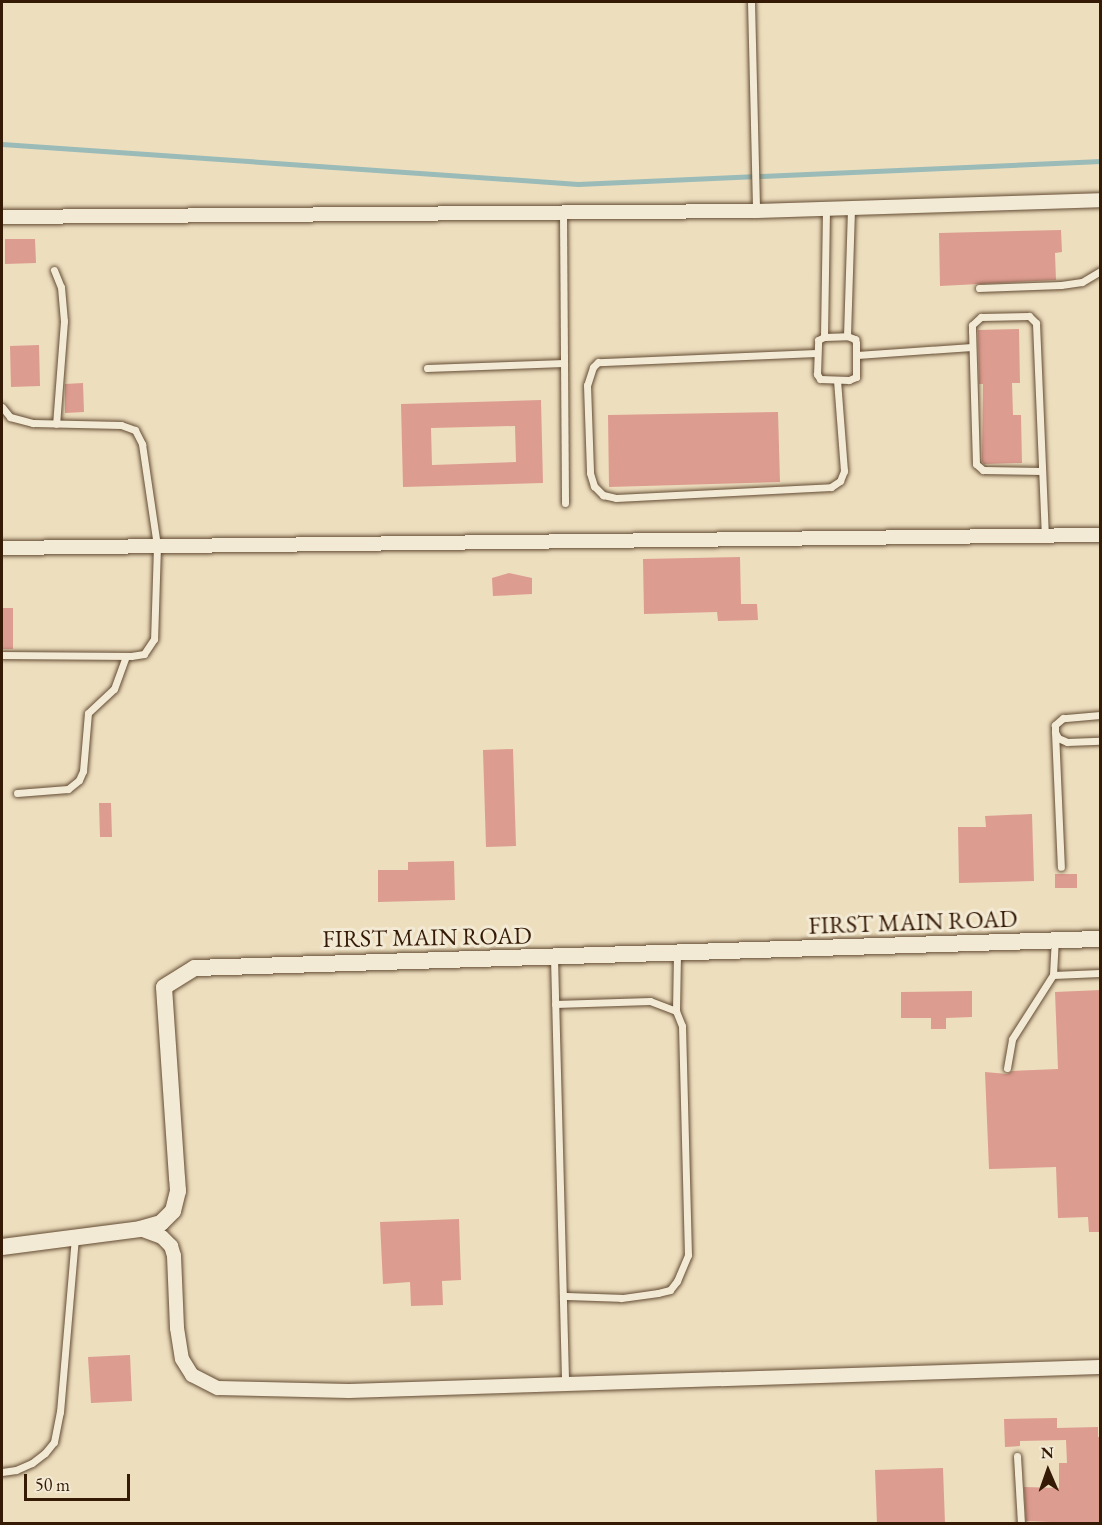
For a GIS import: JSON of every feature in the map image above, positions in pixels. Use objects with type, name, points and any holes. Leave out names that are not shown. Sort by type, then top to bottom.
[{"type":"street","points":[[2,217],[756,211],[1101,200]]},
{"type":"street","points":[[2,548],[1101,535]]},
{"type":"street","name":"FIRST MAIN ROAD","points":[[2,1246],[140,1229],[161,1223],[173,1211],[178,1191],[164,987],[195,968],[226,965],[554,958],[1101,939]]},
{"type":"street","points":[[140,1229],[162,1237],[171,1246],[174,1256],[177,1328],[182,1359],[192,1375],[218,1388],[349,1391],[1101,1367]]},
{"type":"lane","points":[[751,2],[756,211]]},
{"type":"lane","points":[[824,337],[826,208]]},
{"type":"lane","points":[[847,336],[851,208]]},
{"type":"lane","points":[[562,214],[565,503]]},
{"type":"lane","points":[[54,270],[61,288],[64,321],[56,424]]},
{"type":"lane","points":[[979,288],[1061,285],[1082,282],[1101,271]]},
{"type":"lane","points":[[1042,471],[983,470],[976,464],[972,325],[981,317],[1029,316],[1036,323],[1045,535]]},
{"type":"lane","points":[[847,336],[855,339],[856,376],[837,381],[823,381],[817,377],[818,340],[824,337],[847,336]]},
{"type":"lane","points":[[857,356],[972,347]]},
{"type":"lane","points":[[816,353],[609,359],[598,362],[593,367],[587,385],[590,473],[594,486],[603,495],[616,498],[831,487],[840,481],[844,471],[837,381]]},
{"type":"lane","points":[[427,368],[564,363]]},
{"type":"lane","points":[[2,407],[10,417],[33,423],[121,425],[129,426],[139,434],[157,546],[154,639],[144,654],[126,656],[2,655]]},
{"type":"lane","points":[[17,794],[68,789],[79,780],[83,771],[88,713],[114,689],[126,656]]},
{"type":"lane","points":[[1061,867],[1055,725],[1063,718],[1101,716]]},
{"type":"lane","points":[[1055,732],[1058,738],[1066,742],[1101,741]]},
{"type":"lane","points":[[1007,1068],[1012,1039],[1053,975],[1055,941]]},
{"type":"lane","points":[[563,1296],[621,1298],[658,1293],[670,1290],[684,1268],[688,1255],[682,1026],[676,1011],[677,954]]},
{"type":"lane","points":[[554,958],[565,1383]]},
{"type":"lane","points":[[1053,975],[1101,973]]},
{"type":"lane","points":[[555,1004],[650,1001],[676,1011]]},
{"type":"lane","points":[[2,1472],[16,1470],[32,1463],[54,1442],[60,1412],[75,1238]]},
{"type":"lane","points":[[1017,1456],[1021,1524]]},
{"type":"building","points":[[1061,230],[1062,252],[1055,253],[1056,280],[940,286],[939,233]]},
{"type":"building","points":[[5,239],[35,239],[36,263],[5,264]]},
{"type":"building","points":[[1019,329],[1020,383],[1012,383],[1013,415],[1021,415],[1022,463],[984,464],[982,461],[983,384],[979,384],[978,330]]},
{"type":"building","points":[[39,345],[40,386],[11,387],[10,346]]},
{"type":"building","points":[[83,383],[84,412],[65,413],[65,384]]},
{"type":"building","points":[[541,400],[543,483],[403,487],[401,404]],"holes":[[[515,426],[516,462],[432,465],[431,428]]]},
{"type":"building","points":[[778,412],[780,482],[609,487],[608,415]]},
{"type":"building","points":[[740,557],[741,604],[757,604],[758,620],[718,621],[717,612],[644,614],[643,559]]},
{"type":"building","points":[[509,573],[532,578],[532,594],[493,596],[492,578]]},
{"type":"building","points":[[2,608],[13,608],[13,649],[2,649]]},
{"type":"building","points":[[513,749],[516,846],[486,847],[483,750]]},
{"type":"building","points":[[99,803],[111,803],[112,837],[100,837]]},
{"type":"building","points":[[1032,814],[1034,881],[959,883],[958,827],[986,827],[985,816]]},
{"type":"building","points":[[454,861],[455,900],[378,902],[378,870],[408,870],[408,862]]},
{"type":"building","points":[[1055,874],[1077,874],[1077,888],[1055,888]]},
{"type":"building","points":[[1101,990],[1101,1232],[1089,1232],[1088,1217],[1058,1218],[1056,1167],[989,1169],[985,1072],[1007,1074],[1012,1071],[1058,1069],[1055,992]]},
{"type":"building","points":[[972,991],[972,1017],[946,1018],[946,1029],[931,1029],[931,1018],[901,1018],[901,992]]},
{"type":"building","points":[[459,1219],[461,1280],[442,1281],[443,1305],[411,1306],[410,1282],[383,1284],[380,1222]]},
{"type":"building","points":[[130,1355],[132,1401],[91,1403],[88,1357]]},
{"type":"building","points":[[1057,1418],[1057,1428],[1098,1427],[1098,1437],[1101,1437],[1101,1524],[1026,1521],[1024,1487],[1059,1488],[1059,1463],[1067,1463],[1066,1440],[1020,1441],[1020,1446],[1005,1447],[1004,1419]]},
{"type":"building","points":[[943,1468],[945,1524],[877,1524],[875,1470]]},
{"type":"waterway","points":[[2,144],[578,184],[1100,161]]}]
